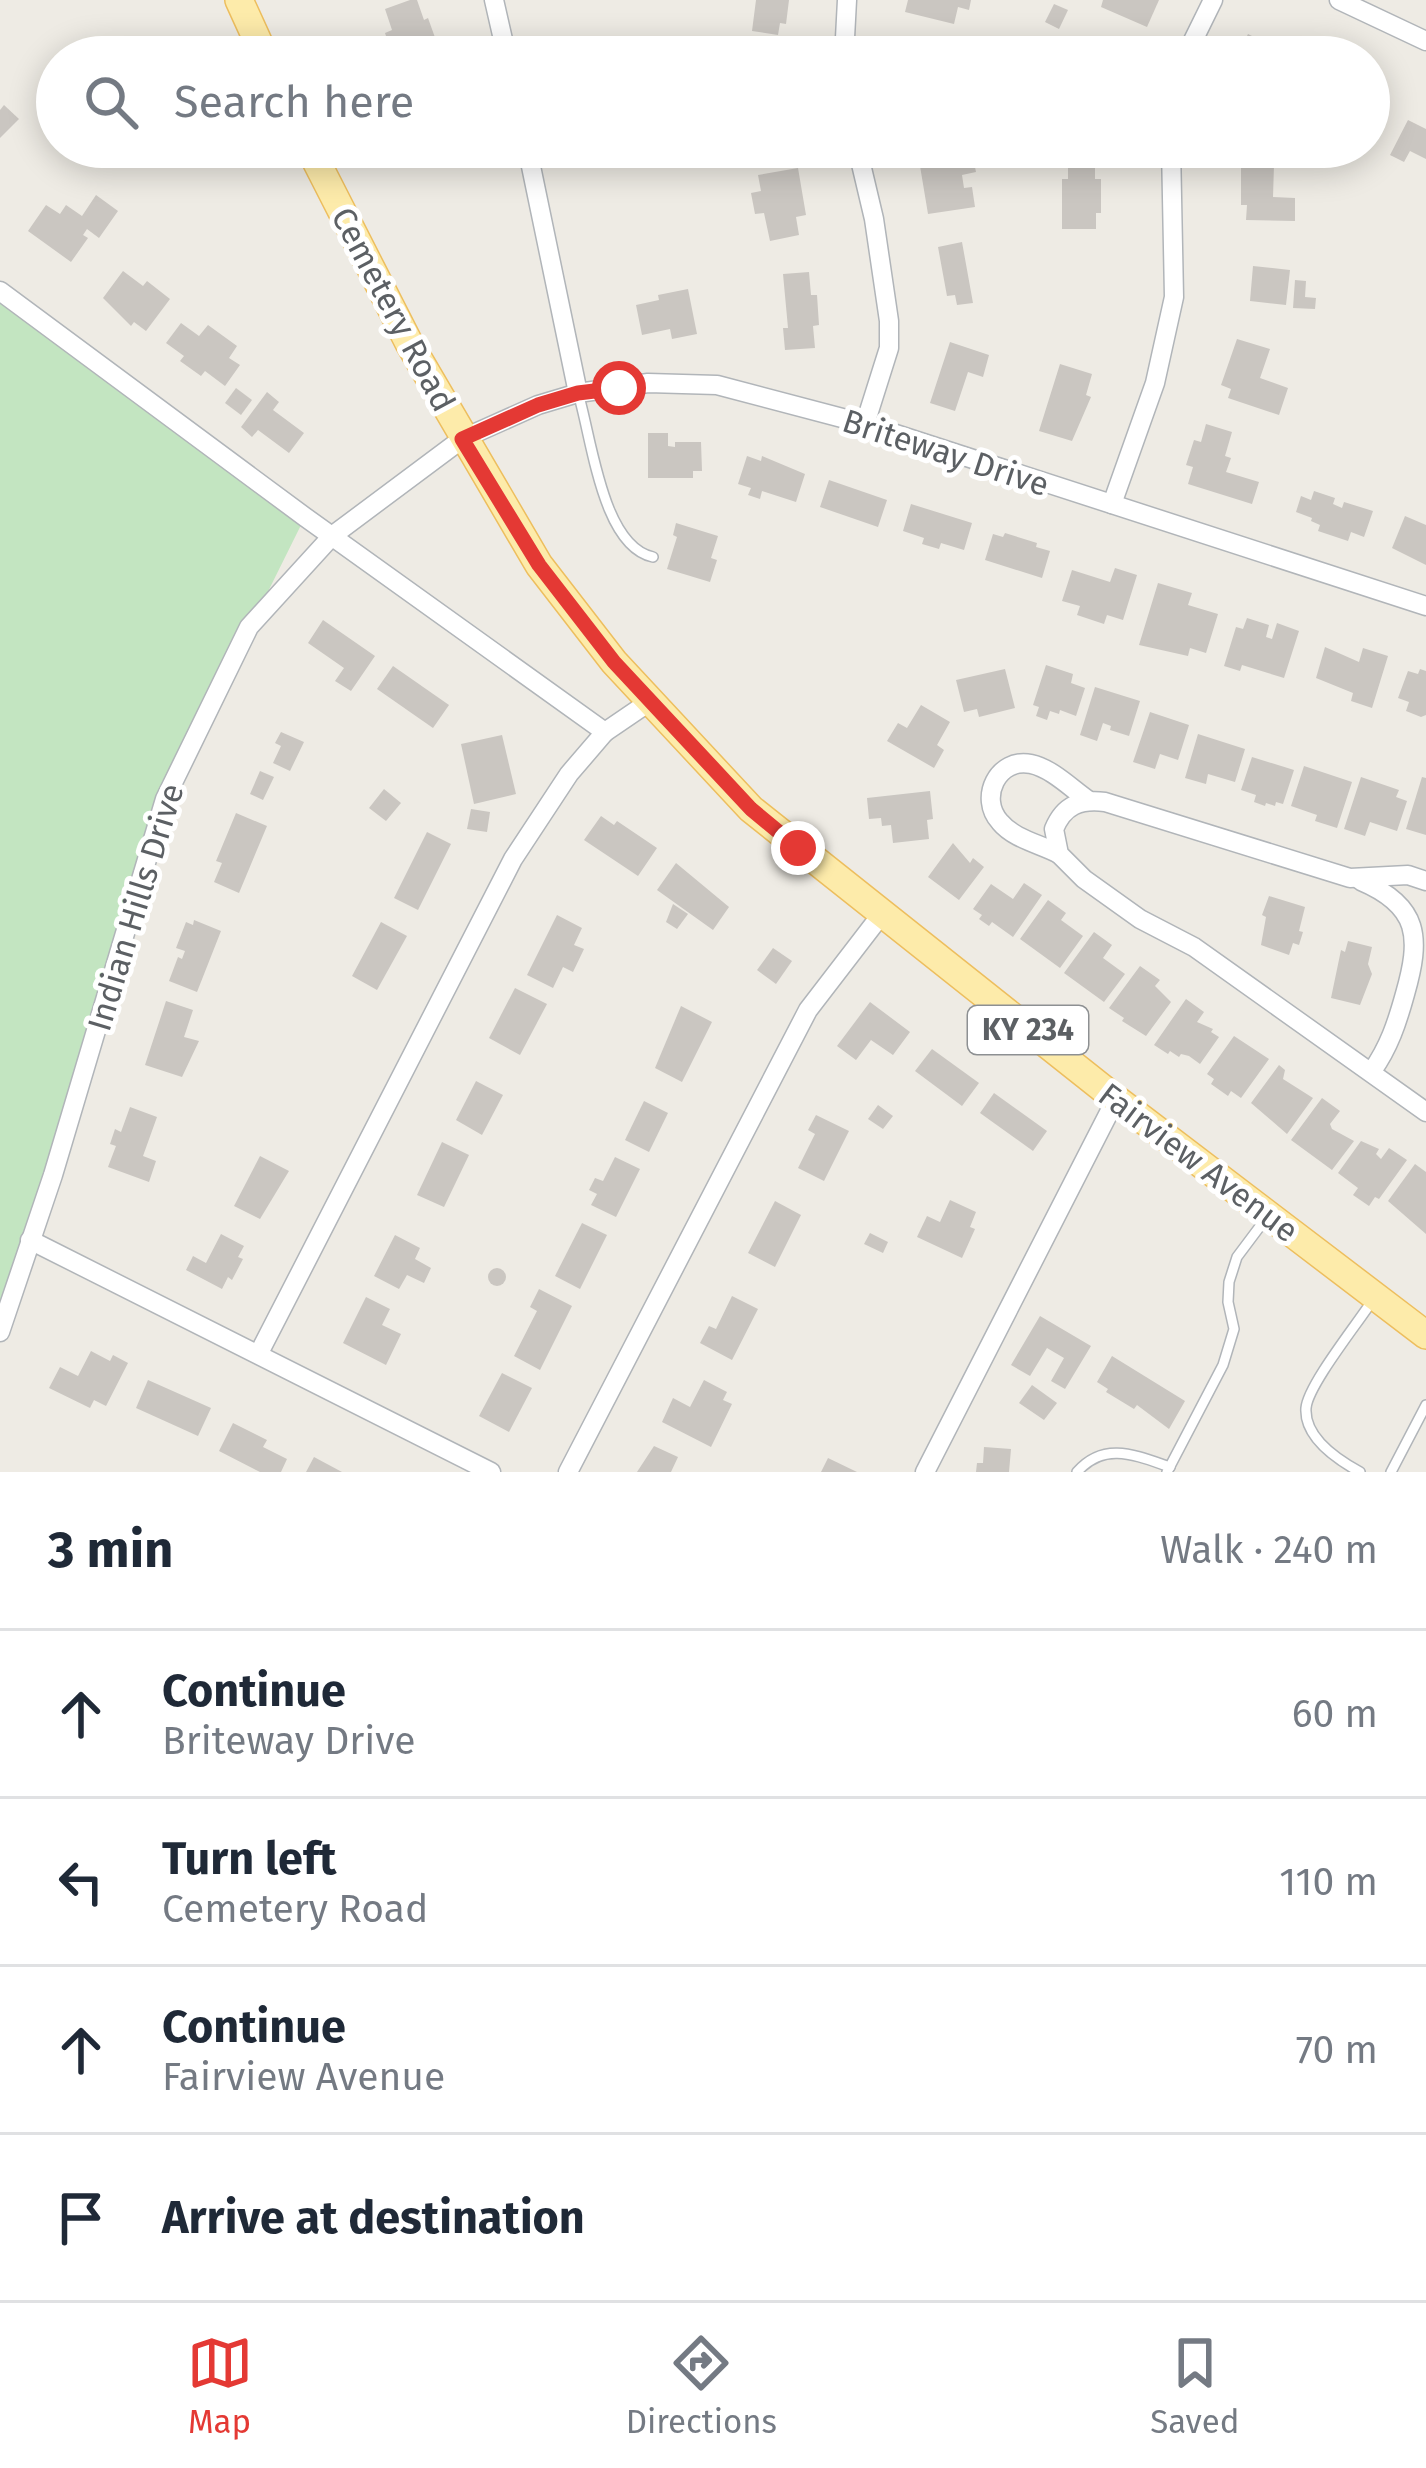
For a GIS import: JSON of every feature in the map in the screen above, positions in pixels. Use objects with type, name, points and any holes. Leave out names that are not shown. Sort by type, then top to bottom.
[{"type":"main road","points":[[239,0],[255,36]]},
{"type":"main road","name":"Cemetery Road","points":[[320,168],[462,439],[539,565],[614,662],[652,700]]},
{"type":"main road","name":"Fairview Avenue","points":[[652,700],[751,809],[1116,1099],[1426,1335]]},
{"type":"street","points":[[494,0],[502,36]]},
{"type":"street","points":[[845,36],[847,0]]},
{"type":"street","points":[[1195,36],[1213,0]]},
{"type":"street","points":[[1339,0],[1426,41]]},
{"type":"street","points":[[531,168],[578,393]]},
{"type":"street","points":[[862,168],[889,321],[889,348],[865,424]]},
{"type":"street","points":[[1112,504],[1155,383],[1174,297],[1171,168]]},
{"type":"street","points":[[0,291],[604,732]]},
{"type":"street","name":"Briteway Drive","points":[[462,439],[578,393],[648,383],[739,389],[865,424],[1426,606]]},
{"type":"street","name":"Indian Hills Drive","points":[[0,1332],[155,827],[181,761],[249,627],[332,536],[462,439]]},
{"type":"street","points":[[259,1353],[512,859],[569,774],[604,732],[652,700]]},
{"type":"street","points":[[1059,854],[1000,824],[991,803],[994,783],[1008,767],[1028,763],[1088,800]]},
{"type":"street","points":[[1372,1071],[1393,1036],[1420,959],[1406,912],[1386,893],[1105,802],[1088,800],[1059,818],[1054,842],[1070,867],[1141,919],[1194,947],[1426,1112]]},
{"type":"street","points":[[1351,878],[1408,875],[1426,881]]},
{"type":"street","points":[[568,1472],[808,1010],[881,915]]},
{"type":"street","points":[[925,1472],[1116,1099]]},
{"type":"street","points":[[30,1240],[491,1472]]},
{"type":"lane","points":[[578,393],[616,529],[637,554],[653,557]]},
{"type":"lane","points":[[1076,1472],[1087,1460],[1109,1451],[1168,1469],[1222,1365],[1234,1329],[1229,1282],[1237,1257],[1268,1215]]},
{"type":"lane","points":[[1360,1472],[1323,1445],[1310,1426],[1306,1408],[1332,1359],[1376,1297]]},
{"type":"lane","points":[[1390,1472],[1426,1405]]},
{"type":"green space","points":[[0,291],[305,517],[165,799],[0,1319]]},
{"type":"building","points":[[417,0],[434,36],[386,36],[392,30],[385,9]]},
{"type":"building","points":[[756,0],[789,0],[786,24],[780,23],[778,35],[752,31]]},
{"type":"building","points":[[908,0],[971,0],[969,10],[958,7],[954,24],[905,12]]},
{"type":"building","points":[[1103,0],[1159,0],[1147,27],[1101,7]]},
{"type":"building","points":[[1054,4],[1068,10],[1059,29],[1045,22]]},
{"type":"building","points":[[4,105],[19,119],[0,138],[0,110]]},
{"type":"building","points":[[1408,120],[1426,129],[1426,159],[1410,151],[1404,162],[1390,155]]},
{"type":"building","points":[[798,168],[806,215],[796,217],[799,235],[770,241],[764,213],[755,214],[751,193],[761,191],[758,175]]},
{"type":"building","points":[[920,168],[975,168],[976,172],[962,175],[964,188],[972,187],[975,207],[928,214]]},
{"type":"building","points":[[1068,168],[1095,168],[1095,179],[1101,179],[1096,229],[1062,229],[1062,179],[1068,179]]},
{"type":"building","points":[[1241,168],[1274,168],[1273,197],[1295,198],[1295,221],[1246,220],[1247,205],[1241,205]]},
{"type":"building","points":[[96,195],[118,211],[99,238],[87,229],[83,235],[88,238],[71,262],[28,231],[46,205],[60,214],[66,205],[82,216]]},
{"type":"building","points":[[962,242],[973,303],[957,305],[955,295],[947,296],[938,247]]},
{"type":"building","points":[[1253,266],[1290,270],[1286,305],[1250,301]]},
{"type":"building","points":[[123,271],[143,286],[147,281],[170,299],[146,331],[134,322],[131,326],[103,298]]},
{"type":"building","points":[[809,272],[811,295],[817,295],[815,348],[785,350],[783,274]]},
{"type":"building","points":[[1295,280],[1306,281],[1305,297],[1316,298],[1315,309],[1293,308]]},
{"type":"building","points":[[688,289],[697,334],[672,339],[670,329],[642,335],[636,305]]},
{"type":"building","points":[[181,323],[199,336],[208,325],[237,346],[229,358],[240,365],[225,386],[180,361],[184,356],[166,343]]},
{"type":"building","points":[[1237,339],[1270,349],[1260,378],[1288,388],[1279,415],[1228,398],[1231,389],[1221,385]]},
{"type":"building","points":[[950,342],[989,355],[983,377],[968,372],[955,411],[930,403]]},
{"type":"building","points":[[1060,364],[1092,374],[1086,395],[1091,397],[1072,441],[1039,431]]},
{"type":"building","points":[[236,388],[252,400],[241,415],[225,403]]},
{"type":"building","points":[[267,392],[279,402],[273,410],[304,433],[289,453],[258,430],[252,437],[241,427]]},
{"type":"building","points":[[1206,424],[1232,432],[1226,472],[1259,482],[1252,504],[1188,484],[1193,467],[1186,465],[1194,440],[1201,442]]},
{"type":"building","points":[[648,433],[668,433],[668,446],[701,442],[702,471],[693,471],[693,478],[648,478]]},
{"type":"building","points":[[747,456],[761,461],[762,456],[805,474],[796,502],[762,491],[760,499],[748,495],[751,488],[738,484]]},
{"type":"building","points":[[829,480],[887,500],[878,527],[820,507]]},
{"type":"building","points":[[1314,491],[1335,498],[1333,504],[1342,508],[1344,502],[1373,511],[1364,537],[1351,532],[1348,541],[1318,531],[1320,525],[1312,518],[1296,512],[1301,496],[1311,500]]},
{"type":"building","points":[[911,504],[972,523],[964,550],[941,543],[939,549],[922,544],[924,538],[903,531]]},
{"type":"building","points":[[1405,516],[1426,525],[1426,565],[1392,548]]},
{"type":"building","points":[[676,523],[718,536],[710,582],[667,569],[677,537],[673,535]]},
{"type":"building","points":[[1005,533],[1050,551],[1042,578],[985,560],[993,534],[1003,537]]},
{"type":"building","points":[[1115,568],[1137,575],[1123,620],[1107,615],[1104,624],[1077,615],[1080,606],[1062,601],[1072,570],[1110,582]]},
{"type":"building","points":[[1158,583],[1192,593],[1188,605],[1218,614],[1206,653],[1190,648],[1188,656],[1139,645]]},
{"type":"building","points":[[1247,618],[1269,625],[1266,637],[1272,639],[1277,623],[1299,631],[1284,678],[1242,665],[1240,671],[1224,666],[1236,627],[1243,629]]},
{"type":"building","points":[[323,620],[375,656],[351,691],[335,681],[344,668],[308,643]]},
{"type":"building","points":[[1325,647],[1359,662],[1363,648],[1388,656],[1372,708],[1351,701],[1353,693],[1316,678]]},
{"type":"building","points":[[1046,665],[1073,674],[1071,683],[1085,688],[1076,716],[1060,710],[1059,714],[1050,711],[1047,720],[1036,716],[1039,707],[1033,705]]},
{"type":"building","points":[[393,666],[449,705],[433,728],[377,689]]},
{"type":"building","points":[[1005,669],[1015,708],[979,717],[977,709],[964,712],[956,680]]},
{"type":"building","points":[[1420,669],[1426,671],[1426,715],[1421,717],[1406,711],[1409,702],[1398,698],[1408,671],[1418,674]]},
{"type":"building","points":[[1095,687],[1140,701],[1129,736],[1103,723],[1097,741],[1080,735]]},
{"type":"building","points":[[921,705],[950,722],[937,745],[944,750],[934,768],[887,741],[898,723],[907,728]]},
{"type":"building","points":[[1150,712],[1189,725],[1178,760],[1160,754],[1155,769],[1133,762]]},
{"type":"building","points":[[281,732],[304,742],[290,771],[273,763]]},
{"type":"building","points":[[1198,734],[1245,749],[1235,782],[1208,774],[1206,784],[1185,778]]},
{"type":"building","points":[[502,735],[516,794],[474,804],[461,744]]},
{"type":"building","points":[[1252,757],[1294,770],[1283,804],[1265,806],[1254,802],[1256,795],[1241,790]]},
{"type":"building","points":[[1304,766],[1352,782],[1337,828],[1291,806]]},
{"type":"building","points":[[260,771],[274,777],[263,800],[250,794]]},
{"type":"building","points":[[1361,777],[1399,790],[1396,797],[1407,801],[1397,831],[1370,822],[1365,836],[1344,829]]},
{"type":"building","points":[[1422,777],[1426,778],[1426,835],[1406,829]]},
{"type":"building","points":[[384,789],[401,803],[386,821],[369,808]]},
{"type":"building","points":[[930,791],[929,839],[893,843],[891,825],[882,826],[881,818],[869,819],[867,798]]},
{"type":"building","points":[[471,809],[490,812],[487,832],[467,829]]},
{"type":"building","points":[[236,813],[267,826],[239,893],[214,882],[222,863],[216,861]]},
{"type":"building","points":[[601,816],[657,848],[638,876],[584,840]]},
{"type":"building","points":[[427,832],[451,844],[418,910],[394,898]]},
{"type":"building","points":[[953,843],[970,863],[973,858],[984,867],[959,900],[928,877]]},
{"type":"building","points":[[676,863],[729,907],[713,930],[657,890]]},
{"type":"building","points":[[1024,883],[1042,895],[1013,937],[979,919],[982,915],[973,909],[991,884],[1013,899]]},
{"type":"building","points":[[1269,896],[1305,907],[1299,945],[1293,943],[1289,955],[1261,945],[1266,917],[1262,915]]},
{"type":"building","points":[[1048,900],[1066,913],[1061,920],[1083,936],[1060,968],[1020,939]]},
{"type":"building","points":[[673,904],[688,914],[677,929],[666,922]]},
{"type":"building","points":[[557,915],[582,928],[574,945],[584,949],[573,972],[563,967],[553,988],[527,975]]},
{"type":"building","points":[[194,920],[221,931],[197,992],[169,981],[185,951],[176,948],[186,922],[193,925]]},
{"type":"building","points":[[381,922],[407,936],[377,990],[352,976]]},
{"type":"building","points":[[1094,932],[1112,945],[1103,958],[1125,974],[1104,1002],[1064,973]]},
{"type":"building","points":[[1348,941],[1372,947],[1368,964],[1372,974],[1360,1005],[1331,998],[1341,950],[1345,952]]},
{"type":"building","points":[[773,948],[792,961],[776,984],[757,970]]},
{"type":"building","points":[[1140,966],[1160,980],[1155,986],[1171,1002],[1146,1036],[1109,1008]]},
{"type":"building","points":[[515,988],[547,1004],[520,1055],[489,1038]]},
{"type":"building","points":[[1186,999],[1204,1012],[1197,1022],[1219,1037],[1200,1064],[1154,1045]]},
{"type":"building","points":[[166,1001],[193,1010],[184,1037],[199,1041],[182,1077],[145,1065]]},
{"type":"building","points":[[870,1002],[910,1032],[893,1055],[871,1040],[856,1060],[837,1046]]},
{"type":"building","points":[[681,1006],[712,1022],[682,1082],[655,1068]]},
{"type":"building","points":[[1234,1036],[1269,1059],[1241,1098],[1231,1091],[1228,1096],[1211,1084],[1214,1079],[1207,1074]]},
{"type":"building","points":[[932,1049],[979,1083],[962,1106],[915,1071]]},
{"type":"building","points":[[1279,1065],[1285,1070],[1283,1079],[1313,1098],[1287,1134],[1251,1103]]},
{"type":"building","points":[[476,1081],[503,1095],[482,1135],[456,1120]]},
{"type":"building","points":[[994,1093],[1047,1131],[1033,1151],[980,1113]]},
{"type":"building","points":[[1322,1098],[1340,1111],[1330,1124],[1332,1129],[1354,1141],[1332,1170],[1291,1140]]},
{"type":"building","points":[[644,1101],[668,1113],[649,1152],[625,1140]]},
{"type":"building","points":[[878,1105],[893,1116],[883,1129],[868,1119]]},
{"type":"building","points":[[130,1107],[157,1117],[143,1156],[156,1161],[149,1182],[108,1167],[116,1146],[110,1144],[115,1129],[121,1132]]},
{"type":"building","points":[[816,1115],[849,1131],[824,1181],[798,1168],[815,1134],[808,1130]]},
{"type":"building","points":[[1361,1141],[1379,1149],[1376,1154],[1381,1159],[1389,1148],[1407,1160],[1369,1206],[1353,1195],[1358,1188],[1338,1173]]},
{"type":"building","points":[[442,1142],[469,1155],[444,1207],[417,1195]]},
{"type":"building","points":[[260,1156],[289,1171],[260,1219],[234,1206]]},
{"type":"building","points":[[615,1157],[640,1169],[616,1217],[591,1205],[597,1194],[589,1190],[595,1178],[603,1181]]},
{"type":"building","points":[[1415,1164],[1426,1172],[1426,1234],[1388,1201]]},
{"type":"building","points":[[950,1200],[976,1212],[970,1227],[975,1229],[962,1258],[917,1237],[927,1216],[940,1222]]},
{"type":"building","points":[[775,1201],[801,1215],[775,1267],[748,1253]]},
{"type":"building","points":[[582,1223],[607,1235],[580,1289],[555,1276]]},
{"type":"building","points":[[870,1233],[888,1242],[883,1253],[864,1244]]},
{"type":"building","points":[[221,1234],[244,1246],[238,1257],[243,1259],[222,1289],[186,1270],[193,1256],[206,1263]]},
{"type":"building","points":[[395,1235],[420,1248],[415,1259],[431,1268],[424,1283],[407,1275],[399,1289],[374,1276]]},
{"type":"building","points":[[497,1268],[506,1277],[497,1286],[488,1277]]},
{"type":"building","points":[[539,1289],[572,1306],[540,1370],[514,1356],[537,1311],[530,1307]]},
{"type":"building","points":[[732,1296],[758,1309],[732,1360],[700,1343],[709,1326],[716,1329]]},
{"type":"building","points":[[366,1297],[390,1309],[382,1325],[401,1334],[386,1365],[343,1343]]},
{"type":"building","points":[[1040,1316],[1091,1346],[1065,1389],[1051,1381],[1064,1358],[1047,1348],[1030,1376],[1011,1365]]},
{"type":"building","points":[[91,1351],[110,1361],[113,1355],[128,1363],[106,1406],[94,1400],[90,1408],[49,1388],[60,1367],[78,1376]]},
{"type":"building","points":[[1112,1356],[1185,1401],[1169,1429],[1097,1382]]},
{"type":"building","points":[[502,1373],[532,1388],[509,1432],[479,1416]]},
{"type":"building","points":[[148,1380],[211,1408],[198,1436],[136,1408]]},
{"type":"building","points":[[704,1380],[727,1392],[723,1400],[732,1404],[711,1447],[662,1422],[673,1398],[690,1407]]},
{"type":"building","points":[[1032,1385],[1057,1403],[1044,1420],[1019,1403]]},
{"type":"building","points":[[233,1423],[267,1440],[263,1447],[287,1459],[281,1472],[260,1472],[219,1451]]},
{"type":"building","points":[[654,1446],[678,1457],[671,1472],[637,1472]]},
{"type":"building","points":[[984,1447],[1011,1449],[1009,1472],[976,1472],[977,1463],[983,1463]]},
{"type":"building","points":[[314,1457],[342,1472],[306,1472]]},
{"type":"building","points":[[828,1458],[857,1472],[821,1472]]},
{"type":"route","points":[[619,388],[538,405],[462,439],[539,565],[614,662],[751,809],[798,848]]}]
